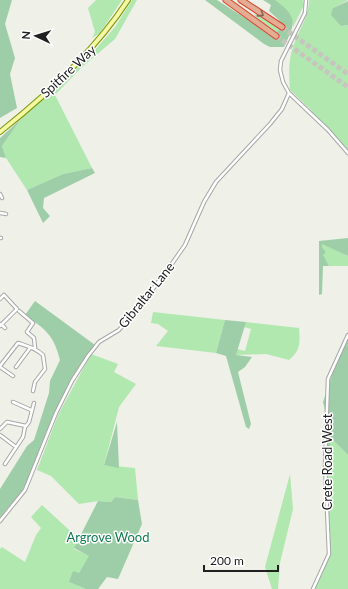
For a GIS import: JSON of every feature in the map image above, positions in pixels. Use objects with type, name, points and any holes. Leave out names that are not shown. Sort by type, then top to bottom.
[{"type":"highway","points":[[223,0],[244,13]]},
{"type":"highway","points":[[226,0],[276,36]]},
{"type":"highway","points":[[241,0],[282,27]]},
{"type":"main road","name":"Spitfire Way","points":[[0,132],[93,47],[115,20],[127,0]]},
{"type":"street","points":[[306,0],[305,13],[280,65],[283,82],[289,93],[328,130],[348,153]]},
{"type":"street","name":"Gibraltar Lane","points":[[0,521],[25,490],[56,413],[72,381],[88,356],[99,342],[119,330],[169,268],[185,244],[204,202],[216,182],[270,124],[282,109],[289,93]]},
{"type":"street","points":[[0,194],[2,198]]},
{"type":"street","points":[[0,213],[6,214]]},
{"type":"street","points":[[0,299],[4,295],[17,309],[1,325],[5,328]]},
{"type":"street","points":[[19,312],[34,322],[27,332],[34,338],[36,348],[43,355],[45,369],[35,382],[33,391]]},
{"type":"street","name":"Crete Road West","points":[[313,589],[329,554],[325,464],[328,380],[348,335]]},
{"type":"street","points":[[13,376],[0,366],[17,344],[30,348],[36,348]]},
{"type":"street","points":[[16,367],[30,348]]},
{"type":"street","points":[[13,402],[17,407],[31,410]]},
{"type":"street","points":[[5,464],[23,437],[25,426],[29,423],[31,410],[34,403]]},
{"type":"street","points":[[0,429],[7,422],[25,426]]},
{"type":"street","points":[[0,435],[16,447]]},
{"type":"green space","points":[[0,0],[12,0],[5,24],[15,58],[10,74],[17,108],[0,118]]},
{"type":"green space","points":[[96,0],[122,0],[100,33],[92,38],[95,32],[88,8]]},
{"type":"green space","points":[[132,0],[137,0],[115,39],[81,68],[55,95],[92,168],[63,174],[27,190],[6,158],[2,146],[21,119],[88,58],[115,27]]},
{"type":"green space","points":[[205,0],[217,0],[273,36],[281,28],[279,20],[269,11],[271,5],[263,0],[275,0],[283,6],[293,21],[291,32],[284,47],[270,47],[264,44]]},
{"type":"green space","points":[[275,0],[303,0],[304,5],[293,27],[291,16]]},
{"type":"green space","points":[[309,0],[348,0],[333,8],[341,26],[348,25],[348,152],[309,108],[290,90],[289,73],[291,52],[307,13]]},
{"type":"green space","points":[[348,1],[348,25],[341,26],[331,15],[333,8]]},
{"type":"green space","points":[[256,14],[281,28],[276,34],[254,15]]},
{"type":"green space","points":[[21,119],[2,146],[6,158],[0,157],[0,138]]},
{"type":"green space","points":[[92,168],[95,173],[44,198],[43,208],[50,216],[43,223],[27,190],[63,174]]},
{"type":"green space","points":[[348,238],[348,256],[322,244],[322,247],[326,252],[323,255],[329,266],[323,266],[322,294],[319,295],[319,241]]},
{"type":"green space","points":[[322,243],[348,256],[348,266],[329,266],[322,255],[326,252],[322,247]]},
{"type":"green space","points":[[35,301],[95,345],[83,361],[64,395],[26,484],[0,518],[0,489],[27,446],[34,440],[49,393],[50,381],[60,360],[52,338],[38,324],[25,315]]},
{"type":"green space","points":[[153,312],[225,320],[216,353],[156,346],[168,331],[158,324],[151,323]]},
{"type":"green space","points":[[225,320],[246,322],[236,355],[252,357],[245,367],[238,372],[251,424],[249,429],[246,427],[226,356],[216,353]]},
{"type":"green space","points":[[246,322],[299,328],[299,346],[296,353],[289,360],[266,354],[236,355],[237,349],[245,351],[251,329],[244,327]]},
{"type":"green space","points":[[348,339],[348,455],[333,440],[330,440],[330,460],[326,461],[328,423],[323,402],[336,363]]},
{"type":"green space","points":[[91,354],[118,364],[114,372],[136,384],[119,407],[104,465],[135,468],[138,500],[115,497],[111,502],[98,501],[79,504],[51,476],[37,470],[58,415]]},
{"type":"green space","points":[[117,422],[119,468],[104,465]]},
{"type":"green space","points":[[330,440],[333,440],[348,455],[348,589],[314,589],[330,554],[326,461],[330,460]]},
{"type":"green space","points":[[290,474],[293,509],[280,563],[278,589],[272,589],[265,567]]},
{"type":"green space","name":"Argrove Wood","points":[[115,497],[138,500],[142,524],[118,579],[107,577],[98,589],[86,589],[69,582],[73,571],[79,573],[89,556],[74,548],[98,501],[111,502]]},
{"type":"green space","points":[[42,505],[79,539],[74,549],[90,556],[79,573],[69,582],[86,589],[0,589],[0,549],[2,547],[25,562],[36,535],[41,528],[31,517]]},
{"type":"tunnel","points":[[282,27],[348,74]]},
{"type":"tunnel","points":[[276,36],[348,87]]}]
